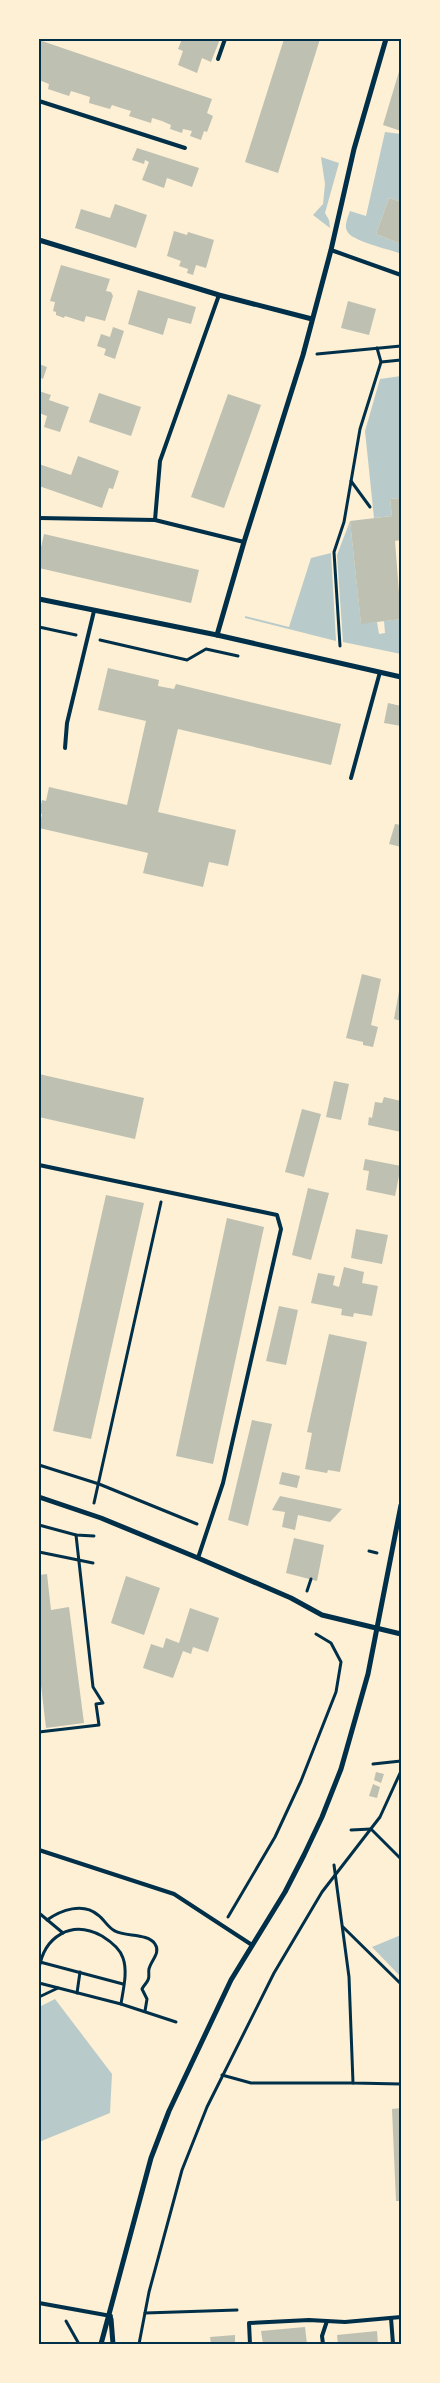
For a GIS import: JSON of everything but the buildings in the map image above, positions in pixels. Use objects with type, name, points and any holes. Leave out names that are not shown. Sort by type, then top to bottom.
[{"type":"street","points":[[217,635],[303,355],[331,250],[354,149],[386,39]]},
{"type":"street","points":[[39,240],[219,295],[312,319]]},
{"type":"street","points":[[39,598],[217,635],[401,677]]},
{"type":"street","points":[[39,1497],[198,1558],[291,1598],[322,1615],[401,1634]]},
{"type":"street","points":[[101,2344],[111,2316],[122,2259],[151,2158],[187,2070],[231,1980],[285,1892],[332,1793],[362,1699],[378,1629],[401,1505]]},
{"type":"street","points":[[111,2316],[113,2344]]},
{"type":"lane","points":[[218,59],[225,39]]},
{"type":"lane","points":[[39,101],[185,148]]},
{"type":"lane","points":[[331,250],[401,275]]},
{"type":"lane","points":[[155,520],[160,461],[219,295]]},
{"type":"lane","points":[[39,518],[155,520],[244,542]]},
{"type":"lane","points":[[65,748],[68,723],[94,610]]},
{"type":"lane","points":[[351,778],[380,672]]},
{"type":"lane","points":[[39,1165],[277,1215],[281,1229],[223,1483],[198,1558]]},
{"type":"lane","points":[[39,1850],[174,1894],[252,1945]]},
{"type":"lane","points":[[39,2303],[111,2316]]},
{"type":"lane","points":[[250,2344],[249,2323],[345,2322],[401,2317]]},
{"type":"lane","points":[[391,2318],[393,2344]]},
{"type":"lane","points":[[323,2344],[322,2336],[328,2321]]},
{"type":"path","points":[[303,355],[401,346]]},
{"type":"path","points":[[340,646],[334,552],[344,522],[360,429],[381,362],[377,348]]},
{"type":"path","points":[[381,362],[401,360]]},
{"type":"path","points":[[350,480],[370,507]]},
{"type":"path","points":[[39,627],[187,660],[206,649],[242,656]]},
{"type":"path","points":[[90,1515],[99,1484],[163,1191]]},
{"type":"path","points":[[39,1465],[99,1484],[202,1526],[207,1534]]},
{"type":"path","points":[[39,1525],[76,1535],[94,1536]]},
{"type":"path","points":[[39,1732],[99,1724],[96,1704],[103,1703],[93,1687],[76,1535]]},
{"type":"path","points":[[369,1551],[377,1553]]},
{"type":"path","points":[[39,1552],[92,1563]]},
{"type":"path","points":[[307,1590],[310,1579]]},
{"type":"path","points":[[222,1927],[275,1837],[301,1781],[336,1692],[341,1662],[332,1643],[316,1634]]},
{"type":"path","points":[[373,1764],[401,1760]]},
{"type":"path","points":[[139,2344],[156,2263],[184,2162],[222,2075],[274,1972],[303,1927],[317,1900],[384,1810],[401,1771]]},
{"type":"path","points":[[351,1830],[371,1829],[401,1859]]},
{"type":"path","points":[[334,1865],[337,1875],[349,1977],[353,2083]]},
{"type":"path","points":[[47,1920],[60,1911],[76,1908],[88,1910],[97,1914],[114,1931],[148,1938],[154,1942],[157,1950],[155,1959],[150,1966],[149,1978],[142,1990],[147,1999],[146,2011]]},
{"type":"path","points":[[39,1913],[63,1933]]},
{"type":"path","points":[[343,1927],[401,1984]]},
{"type":"path","points":[[39,1969],[42,1952],[48,1944],[63,1933],[79,1930],[94,1932],[115,1945],[124,1960],[124,1984],[121,2004]]},
{"type":"path","points":[[40,1962],[124,1984]]},
{"type":"path","points":[[77,1993],[80,1972]]},
{"type":"path","points":[[39,1983],[146,2011],[176,2022]]},
{"type":"path","points":[[39,1997],[59,1988]]},
{"type":"path","points":[[222,2075],[251,2083],[401,2084]]},
{"type":"path","points":[[145,2313],[237,2310]]},
{"type":"path","points":[[65,2318],[79,2344]]},
{"type":"shaded area","points":[[385,132],[401,134],[401,202],[389,198],[376,234],[401,244],[399,253],[355,238],[346,229],[350,211],[366,216]]},
{"type":"shaded area","points":[[321,157],[339,163],[325,213],[329,220],[330,228],[313,215],[323,204],[325,184]]},
{"type":"shaded area","points":[[401,376],[401,498],[390,499],[392,516],[374,518],[365,431],[380,379]]},
{"type":"shaded area","points":[[350,521],[361,623],[377,622],[379,634],[385,633],[384,621],[401,619],[401,654],[343,642],[337,555]]},
{"type":"shaded area","points":[[331,553],[336,641],[245,618],[245,616],[289,627],[311,558]]},
{"type":"shaded area","points":[[401,1935],[401,1977],[372,1947]]},
{"type":"shaded area","points":[[55,1999],[112,2074],[110,2113],[39,2142],[39,2007]]}]
